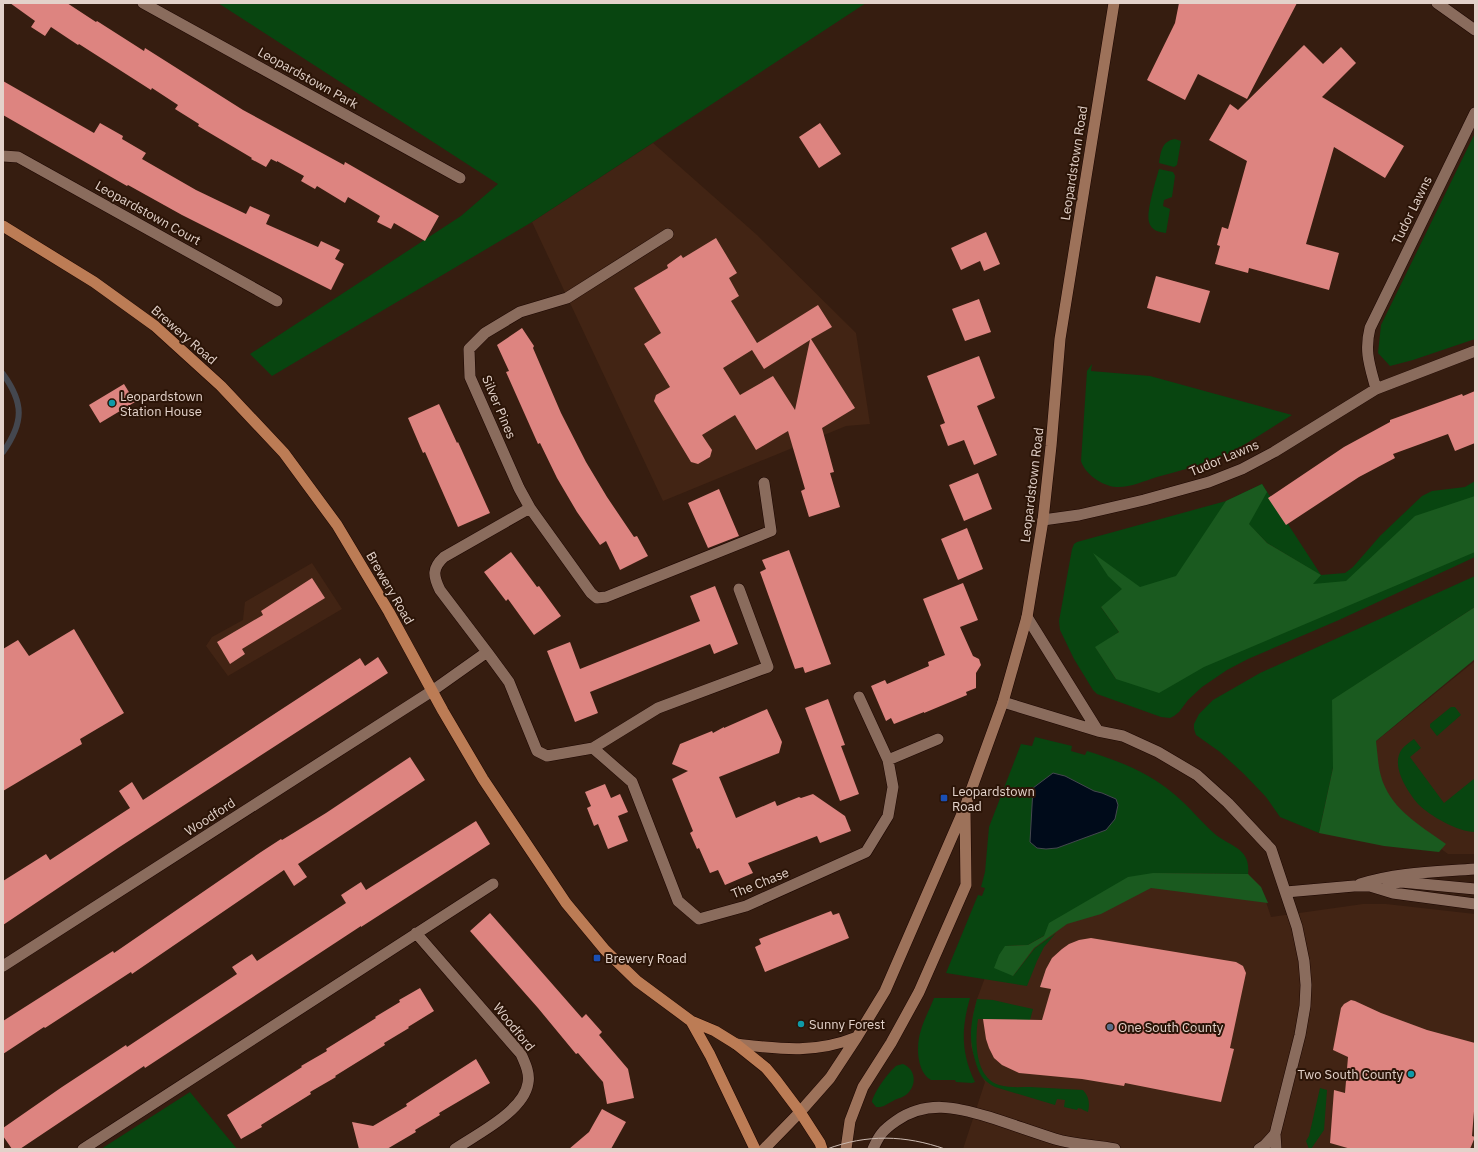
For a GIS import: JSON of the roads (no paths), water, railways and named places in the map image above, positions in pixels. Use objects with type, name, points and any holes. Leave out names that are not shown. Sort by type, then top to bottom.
[{"type":"highway","name":"Brewery Road","points":[[3,226],[94,282],[155,326],[222,386],[284,452],[337,525],[389,612],[432,691],[483,779],[566,903],[605,950],[638,981],[691,1021],[736,1044],[766,1068],[800,1112]]},
{"type":"highway","name":"Brewery Road","points":[[691,1021],[710,1055],[756,1149]]},
{"type":"highway","points":[[800,1112],[822,1149]]},
{"type":"main road","name":"Leopardstown Road","points":[[764,1149],[830,1078],[858,1037],[885,990],[965,807],[1003,702],[1027,617],[1043,520],[1060,339],[1114,3]]},
{"type":"main road","points":[[846,1149],[850,1121],[860,1094],[891,1043],[919,992],[966,885],[965,807]]},
{"type":"main road","points":[[736,1044],[779,1049],[828,1047],[842,1044],[858,1037]]},
{"type":"street","name":"Leopardstown Park","points":[[143,3],[460,178]]},
{"type":"street","points":[[1437,3],[1475,30]]},
{"type":"street","name":"Tudor Lawns","points":[[1376,389],[1366,351],[1366,341],[1370,328],[1475,113]]},
{"type":"street","name":"Leopardstown Court","points":[[3,156],[18,157],[277,301]]},
{"type":"street","name":"Silver Pines","points":[[668,234],[566,298],[520,312],[485,333],[469,349],[470,377],[519,488],[530,508],[591,593],[597,598],[606,597],[770,531],[764,483]]},
{"type":"street","name":"Tudor Lawns","points":[[1043,520],[1079,515],[1130,504],[1209,482],[1242,469],[1274,452],[1376,389],[1475,351]]},
{"type":"street","points":[[530,508],[444,556],[437,563],[435,571],[436,581],[440,590],[508,682],[538,751],[547,756],[593,748],[658,708],[768,666],[739,589]]},
{"type":"street","points":[[1027,617],[1098,731]]},
{"type":"street","points":[[432,691],[486,652]]},
{"type":"street","name":"Woodford","points":[[3,966],[432,691]]},
{"type":"street","name":"The Chase","points":[[593,748],[632,782],[678,901],[699,919],[746,906],[866,852],[888,816],[893,788],[888,760],[859,697]]},
{"type":"street","points":[[1003,702],[1098,731],[1122,736],[1158,752],[1197,775],[1228,803],[1270,849],[1297,927],[1304,961],[1305,1006],[1300,1035],[1275,1134],[1276,1149]]},
{"type":"street","points":[[888,760],[938,739]]},
{"type":"street","points":[[1354,886],[1378,878],[1400,874],[1475,869]]},
{"type":"street","points":[[1286,892],[1370,886],[1401,882],[1475,889]]},
{"type":"street","points":[[83,1149],[493,884]]},
{"type":"street","points":[[1370,886],[1393,893],[1475,904]]},
{"type":"street","name":"Woodford","points":[[416,933],[521,1054],[528,1072],[528,1083],[525,1094],[510,1113],[455,1149]]},
{"type":"street","points":[[873,1149],[880,1134],[904,1115],[924,1109],[938,1107],[963,1109],[1065,1142],[1115,1149]]},
{"type":"street","points":[[1259,1149],[1265,1146],[1275,1134]]},
{"type":"water","points":[[1053,773],[1065,776],[1094,791],[1116,799],[1118,805],[1115,819],[1106,830],[1057,848],[1037,848],[1030,842],[1033,788]]},
{"type":"waterway","points":[[3,374],[15,394],[19,413],[15,431],[3,452]]},
{"type":"tram line","points":[[827,1149],[857,1141],[886,1138],[915,1141],[945,1149]]},
{"type":"tram line","points":[[878,1149],[902,1149]]},
{"type":"place","name":"Leopardstown Station House","points":[[112,403]]},
{"type":"place","name":"Leopardstown Road","points":[[944,798]]},
{"type":"place","name":"Brewery Road","points":[[597,958]]},
{"type":"place","name":"Sunny Forest","points":[[801,1024]]},
{"type":"place","name":"One South County","points":[[1110,1027]]},
{"type":"place","name":"Two South County","points":[[1411,1074]]}]
